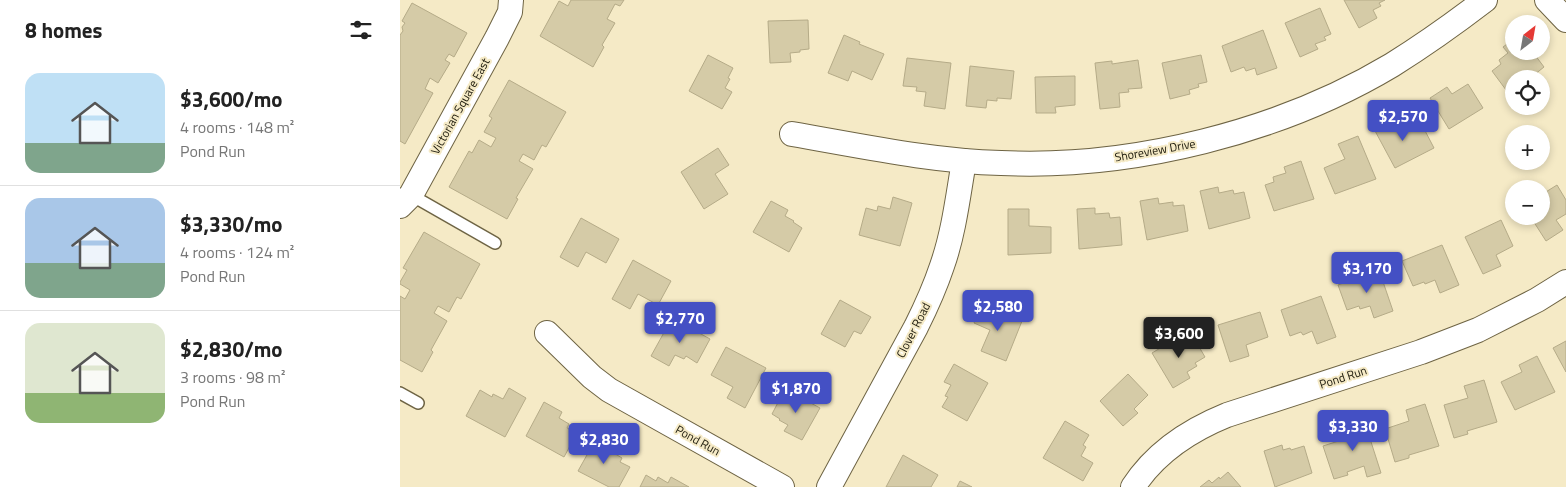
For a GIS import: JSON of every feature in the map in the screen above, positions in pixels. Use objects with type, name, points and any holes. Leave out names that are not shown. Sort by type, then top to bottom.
[{"type":"street","name":"Victorian Square East","points":[[406,201],[497,38],[510,12],[511,0]]},
{"type":"street","name":"Shoreview Drive","points":[[792,134],[939,159],[964,161],[1041,163],[1120,157],[1197,142],[1265,123],[1324,100],[1392,65],[1442,32],[1485,0]]},
{"type":"street","points":[[1547,0],[1566,20]]},
{"type":"street","name":"Clover Road","points":[[829,487],[929,301],[950,237],[964,161]]},
{"type":"street","name":"Pond Run","points":[[1132,487],[1158,457],[1185,436],[1208,423],[1227,415],[1421,352],[1478,330],[1537,300],[1566,282]]},
{"type":"street","name":"Pond Run","points":[[547,333],[592,378],[608,390],[782,487]]},
{"type":"lane","points":[[406,201],[495,243]]},
{"type":"lane","points":[[400,393],[418,402]]},
{"type":"building","points":[[571,0],[624,0],[620,6],[615,4],[607,19],[615,23],[602,45],[604,47],[593,67],[540,36],[559,1],[568,6]]},
{"type":"building","points":[[1344,0],[1385,0],[1379,3],[1381,6],[1373,10],[1377,18],[1359,28]]},
{"type":"building","points":[[412,3],[467,33],[454,57],[449,54],[445,60],[450,63],[438,83],[430,78],[425,89],[433,93],[405,144],[400,141],[400,35],[405,23],[402,21]]},
{"type":"building","points":[[1320,8],[1331,34],[1324,37],[1326,40],[1315,44],[1318,49],[1300,57],[1285,23]]},
{"type":"building","points":[[808,20],[809,49],[790,53],[791,62],[770,63],[768,21]]},
{"type":"building","points":[[1263,30],[1277,68],[1257,75],[1255,68],[1246,71],[1244,67],[1231,72],[1222,46]]},
{"type":"building","points":[[844,35],[860,42],[859,44],[884,54],[872,80],[852,71],[848,81],[828,73]]},
{"type":"building","points":[[708,55],[733,68],[725,88],[732,92],[722,109],[689,91]]},
{"type":"building","points":[[1201,55],[1207,82],[1198,84],[1199,87],[1189,90],[1190,94],[1170,99],[1162,63]]},
{"type":"building","points":[[1505,55],[1505,60],[1539,60],[1544,67],[1540,70],[1505,70],[1505,89],[1492,71],[1501,64],[1499,60]]},
{"type":"building","points":[[907,58],[951,63],[945,109],[924,106],[926,92],[916,91],[917,87],[903,86]]},
{"type":"building","points":[[1138,60],[1142,88],[1128,89],[1129,92],[1119,93],[1120,107],[1100,109],[1095,63],[1112,61],[1112,64]]},
{"type":"building","points":[[970,66],[1014,71],[1011,99],[997,98],[997,101],[987,100],[986,108],[966,106]]},
{"type":"building","points":[[1075,76],[1075,105],[1055,107],[1056,113],[1036,113],[1035,77]]},
{"type":"building","points":[[509,80],[566,112],[546,147],[542,145],[534,160],[523,154],[519,161],[533,169],[516,198],[518,199],[507,219],[449,187],[469,151],[472,153],[479,140],[491,147],[496,138],[484,132],[492,118],[489,116]]},
{"type":"building","points":[[1468,84],[1483,108],[1449,129],[1430,98],[1447,87],[1452,94]]},
{"type":"building","points":[[1392,119],[1400,134],[1421,123],[1434,148],[1395,168],[1374,129]]},
{"type":"building","points":[[1358,136],[1376,179],[1335,194],[1324,168],[1345,159],[1338,144]]},
{"type":"building","points":[[718,148],[729,165],[715,174],[728,194],[704,209],[681,172]]},
{"type":"building","points":[[1301,161],[1314,199],[1274,211],[1265,185],[1274,182],[1273,177],[1286,173],[1284,167]]},
{"type":"building","points":[[1557,185],[1566,200],[1566,214],[1556,220],[1563,230],[1546,241],[1536,225],[1550,225],[1550,189]]},
{"type":"building","points":[[1218,187],[1219,193],[1233,190],[1234,194],[1244,192],[1250,218],[1209,229],[1200,191]]},
{"type":"building","points":[[893,197],[912,203],[900,246],[859,235],[866,208],[877,211],[878,206],[890,209]]},
{"type":"building","points":[[1158,198],[1159,204],[1173,202],[1173,206],[1184,205],[1188,231],[1147,240],[1140,201]]},
{"type":"building","points":[[771,201],[788,210],[785,216],[802,228],[789,252],[753,232]]},
{"type":"building","points":[[1095,208],[1095,214],[1109,213],[1110,218],[1120,217],[1122,245],[1079,249],[1077,209]]},
{"type":"building","points":[[1008,209],[1029,209],[1029,226],[1051,227],[1051,253],[1008,255]]},
{"type":"building","points":[[581,218],[619,239],[606,263],[586,252],[578,267],[560,257]]},
{"type":"building","points":[[1501,220],[1513,246],[1496,255],[1501,266],[1483,274],[1465,237]]},
{"type":"building","points":[[424,232],[480,264],[461,299],[457,297],[449,312],[438,306],[434,313],[447,321],[431,350],[433,352],[422,372],[400,360],[400,296],[405,299],[410,290],[400,284],[400,282],[407,270],[403,268]]},
{"type":"building","points":[[1442,245],[1459,285],[1440,293],[1435,280],[1413,286],[1402,261]]},
{"type":"building","points":[[633,260],[671,281],[658,305],[638,294],[630,309],[612,299]]},
{"type":"building","points":[[1379,270],[1393,311],[1374,318],[1370,306],[1360,309],[1359,306],[1347,310],[1338,285]]},
{"type":"building","points":[[1321,296],[1336,337],[1317,344],[1312,331],[1303,335],[1301,332],[1290,336],[1281,310]]},
{"type":"building","points":[[840,300],[871,317],[861,334],[854,331],[845,347],[821,334]]},
{"type":"building","points":[[982,305],[1022,321],[1006,361],[981,351],[990,330],[974,323]]},
{"type":"building","points":[[1260,312],[1268,337],[1246,345],[1249,356],[1230,362],[1218,325]]},
{"type":"building","points":[[672,318],[710,339],[697,363],[686,356],[684,359],[675,355],[669,366],[651,356]]},
{"type":"building","points":[[1191,333],[1205,357],[1195,363],[1197,366],[1187,372],[1190,378],[1173,388],[1152,353],[1167,344],[1169,346]]},
{"type":"building","points":[[1566,341],[1566,372],[1553,348]]},
{"type":"building","points":[[726,347],[766,368],[745,408],[727,398],[733,387],[711,375]]},
{"type":"building","points":[[1537,356],[1555,392],[1515,410],[1501,382],[1522,372],[1519,365]]},
{"type":"building","points":[[954,364],[988,383],[967,421],[942,407],[948,397],[945,396],[951,385],[944,382]]},
{"type":"building","points":[[1128,374],[1148,395],[1134,409],[1138,413],[1123,426],[1100,401]]},
{"type":"building","points":[[1484,380],[1497,422],[1467,431],[1468,434],[1454,438],[1444,405],[1468,398],[1464,386]]},
{"type":"building","points":[[509,388],[526,398],[505,437],[466,416],[480,390],[492,397],[493,394],[503,399]]},
{"type":"building","points":[[785,389],[820,408],[802,440],[784,431],[788,425],[772,414]]},
{"type":"building","points":[[544,402],[562,412],[559,418],[569,424],[567,428],[577,433],[564,457],[526,436]]},
{"type":"building","points":[[1425,404],[1439,446],[1409,455],[1409,458],[1395,462],[1385,429],[1409,421],[1406,410]]},
{"type":"building","points":[[1364,420],[1381,473],[1367,477],[1364,466],[1347,472],[1348,475],[1334,479],[1323,446],[1348,438],[1344,426]]},
{"type":"building","points":[[1065,421],[1089,435],[1083,445],[1086,447],[1081,456],[1093,463],[1083,481],[1043,458]]},
{"type":"building","points":[[597,437],[615,446],[612,452],[622,458],[620,462],[630,467],[619,487],[609,487],[578,471]]},
{"type":"building","points":[[1282,445],[1283,450],[1304,446],[1312,473],[1275,487],[1264,451]]},
{"type":"building","points":[[903,455],[938,475],[931,487],[886,487]]},
{"type":"building","points":[[1228,472],[1241,487],[1200,487],[1209,480],[1212,483],[1219,477],[1220,479]]},
{"type":"building","points":[[646,475],[656,481],[658,477],[668,483],[671,477],[689,487],[640,487]]},
{"type":"building","points":[[960,481],[972,487],[957,487]]}]
